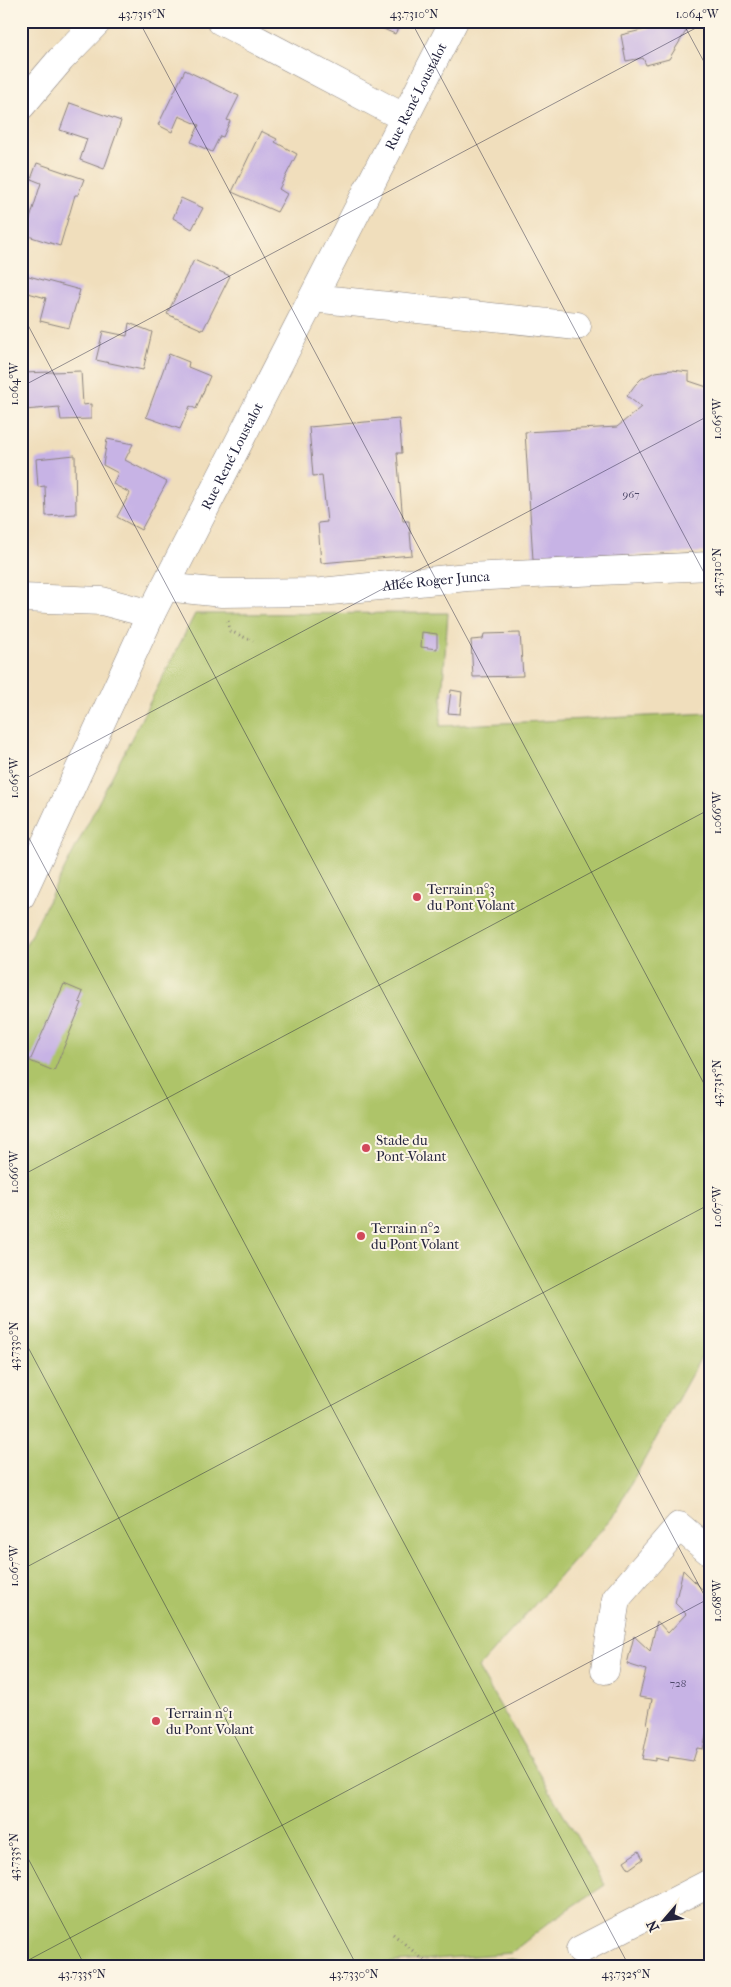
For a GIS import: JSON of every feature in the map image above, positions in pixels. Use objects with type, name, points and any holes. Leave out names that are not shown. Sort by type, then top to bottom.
[{"type":"street","points":[[21,106],[61,59],[98,21]]},
{"type":"street","points":[[221,21],[405,118]]},
{"type":"street","name":"Rue René Loustalot","points":[[21,896],[151,614],[454,21]]},
{"type":"street","points":[[313,298],[577,326]]},
{"type":"street","name":"Allée Roger Junca","points":[[165,587],[222,594],[320,592],[467,577],[710,566]]},
{"type":"street","points":[[21,598],[102,601],[151,614]]},
{"type":"street","points":[[605,1670],[616,1599],[679,1526],[710,1552]]},
{"type":"street","points":[[580,1950],[710,1883]]},
{"type":"path","points":[[393,1934],[430,1966]]},
{"type":"path","points":[[162,1961],[177,1966]]},
{"type":"green space","name":"Stade du Pont-Volant","points":[[448,613],[440,726],[710,713],[710,1341],[612,1518],[478,1668],[605,1885],[551,1921],[511,1953],[347,1966],[21,1966],[21,954],[195,614]]},
{"type":"green space","points":[[511,1959],[548,1966],[470,1966]]},
{"type":"building","points":[[365,21],[402,21],[395,34]]},
{"type":"building","points":[[657,21],[684,21],[682,25],[688,28],[669,59],[646,65],[643,58],[626,61],[621,35],[650,28]]},
{"type":"building","points":[[185,70],[239,96],[227,120],[230,121],[223,137],[220,136],[212,152],[191,142],[199,125],[179,116],[172,132],[158,125]]},
{"type":"building","points":[[70,103],[121,121],[104,169],[80,160],[87,139],[60,130]]},
{"type":"building","points":[[261,131],[277,139],[275,142],[297,154],[279,189],[287,194],[277,212],[232,192]]},
{"type":"building","points":[[37,163],[84,179],[78,195],[75,195],[60,246],[25,235],[41,183],[31,179]]},
{"type":"building","points":[[181,198],[203,208],[192,229],[173,218]]},
{"type":"building","points":[[194,260],[230,276],[203,330],[167,314]]},
{"type":"building","points":[[25,275],[80,290],[69,328],[40,321],[46,298],[21,291]]},
{"type":"building","points":[[129,323],[152,332],[143,370],[96,360],[103,331],[127,336]]},
{"type":"building","points":[[169,354],[189,362],[188,367],[210,376],[196,409],[190,406],[180,429],[146,417]]},
{"type":"building","points":[[672,370],[689,372],[689,381],[710,388],[710,552],[533,560],[525,432],[617,427],[641,407],[627,396],[635,385],[641,379],[655,372]]},
{"type":"building","points":[[81,371],[83,405],[91,404],[91,419],[61,420],[59,407],[25,410],[22,373]]},
{"type":"building","points":[[399,419],[402,453],[397,453],[403,521],[409,521],[412,555],[321,563],[318,523],[327,522],[322,475],[313,476],[309,427]]},
{"type":"building","points":[[107,439],[133,444],[125,460],[167,482],[141,530],[117,517],[130,493],[113,484],[118,473],[103,465]]},
{"type":"building","points":[[75,455],[76,514],[46,516],[45,486],[38,487],[36,459]]},
{"type":"building","points":[[422,632],[437,634],[437,649],[421,647]]},
{"type":"building","points":[[520,633],[523,676],[473,677],[471,640],[483,639],[484,634]]},
{"type":"building","points":[[451,690],[462,692],[460,714],[448,713]]},
{"type":"building","points":[[64,984],[83,992],[79,1002],[82,1003],[54,1071],[30,1061]]},
{"type":"building","points":[[683,1570],[710,1597],[710,1672],[706,1676],[710,1681],[710,1719],[703,1749],[697,1748],[693,1761],[669,1757],[668,1761],[655,1758],[655,1761],[642,1759],[652,1699],[639,1697],[646,1670],[627,1664],[634,1636],[650,1651],[657,1621],[668,1633],[686,1614],[675,1603]]},
{"type":"building","points":[[639,1851],[643,1859],[629,1869],[624,1861]]},
{"type":"place","name":"Terrain n°3 du Pont Volant","points":[[417,897]]},
{"type":"place","name":"Stade du Pont-Volant","points":[[366,1148]]},
{"type":"place","name":"Terrain n°2 du Pont Volant","points":[[361,1236]]},
{"type":"place","name":"Terrain n°1 du Pont Volant","points":[[156,1721]]}]
